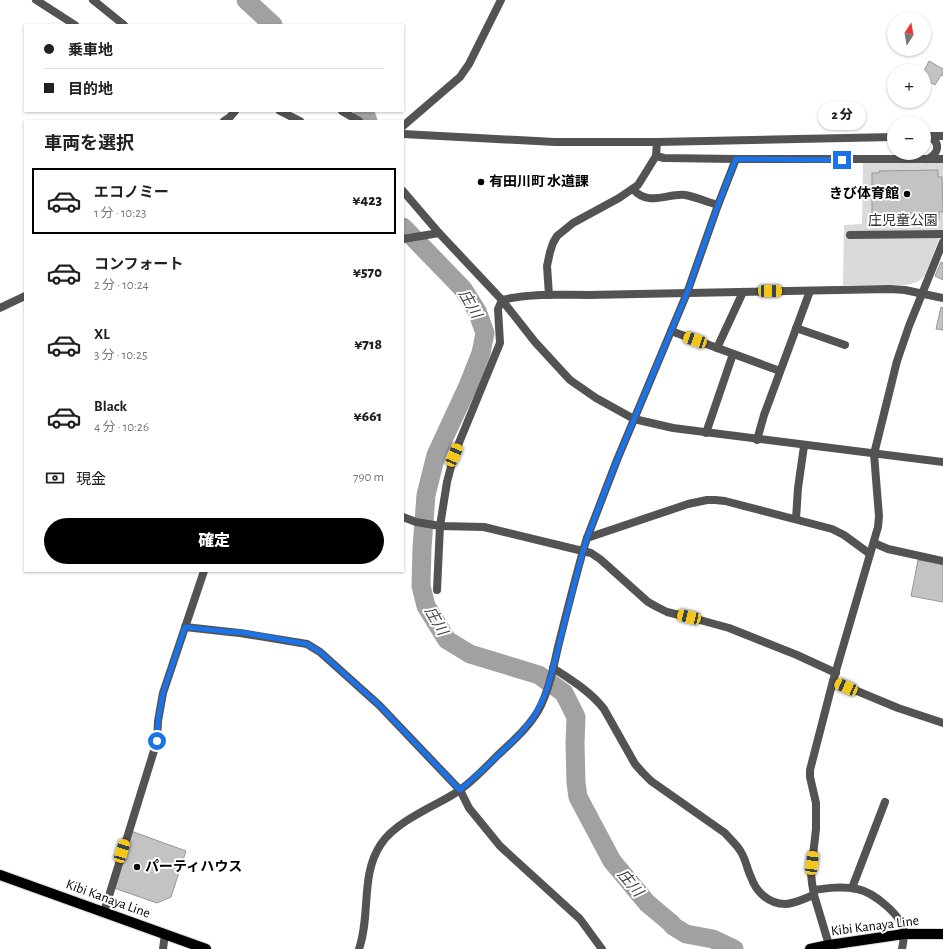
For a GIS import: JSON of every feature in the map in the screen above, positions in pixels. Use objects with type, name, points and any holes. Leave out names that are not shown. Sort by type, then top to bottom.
[{"type":"main road","name":"Kibi Kanaya Line","points":[[0,875],[206,949]]},
{"type":"main road","name":"Kibi Kanaya Line","points":[[810,949],[904,934],[943,934]]},
{"type":"street","points":[[36,0],[73,24]]},
{"type":"street","points":[[93,0],[123,24]]},
{"type":"street","points":[[404,125],[460,77],[469,64],[501,0]]},
{"type":"street","points":[[226,120],[234,112]]},
{"type":"street","points":[[282,112],[298,120]]},
{"type":"street","points":[[344,112],[357,120]]},
{"type":"street","points":[[404,134],[555,142],[657,142],[887,137]]},
{"type":"street","points":[[931,136],[943,136]]},
{"type":"street","points":[[931,139],[937,144],[935,154],[931,157]]},
{"type":"street","points":[[549,295],[547,266],[553,243],[557,236],[573,223],[633,189],[640,182],[656,156],[657,142]]},
{"type":"street","points":[[656,156],[664,158],[736,159],[887,159]]},
{"type":"street","points":[[359,949],[364,926],[368,876],[376,852],[381,843],[388,834],[404,822],[460,790],[519,735],[538,710],[546,692],[553,668],[587,538],[634,419],[687,293],[736,159]]},
{"type":"street","points":[[931,159],[943,159]]},
{"type":"street","points":[[633,189],[647,198],[682,195],[718,205]]},
{"type":"street","points":[[404,192],[439,233],[502,300],[535,342],[570,380],[596,398],[634,419],[673,428],[706,433],[943,462]]},
{"type":"street","points":[[404,239],[439,233]]},
{"type":"street","points":[[850,235],[943,234]]},
{"type":"street","points":[[829,945],[814,893],[811,873],[816,829],[816,803],[810,777],[810,770],[878,527],[879,516],[874,454],[897,361],[909,326],[943,242]]},
{"type":"street","points":[[502,300],[515,296],[549,295],[588,296],[890,289],[905,290],[943,298]]},
{"type":"street","points":[[757,440],[764,415],[810,291]]},
{"type":"street","points":[[717,348],[743,292]]},
{"type":"street","points":[[0,308],[24,296]]},
{"type":"street","points":[[437,590],[440,526],[447,482],[454,455],[500,343],[498,310],[502,300]]},
{"type":"street","points":[[796,328],[845,345]]},
{"type":"street","points":[[671,331],[780,371]]},
{"type":"street","points":[[706,433],[733,354]]},
{"type":"street","points":[[796,519],[798,488],[804,446]]},
{"type":"street","points":[[587,538],[674,508],[699,501],[715,500],[737,504],[837,531],[870,554]]},
{"type":"street","points":[[404,517],[416,522],[440,526],[484,527],[591,553],[600,559],[648,602],[667,612],[730,628],[797,655],[835,677],[898,708],[943,723]]},
{"type":"street","points":[[874,543],[888,549],[943,561]]},
{"type":"street","points":[[104,912],[157,741],[158,721],[163,693],[204,572]]},
{"type":"street","points":[[185,627],[240,632],[307,644],[320,652],[379,705],[460,790],[469,808],[500,846],[580,919],[602,949]]},
{"type":"street","points":[[553,668],[589,692],[598,701],[635,764],[651,781],[732,840],[746,862],[751,878],[758,890],[764,896],[771,901],[786,904],[795,902],[824,888],[840,887],[865,891],[892,911],[901,922],[904,934],[902,949]]},
{"type":"street","points":[[852,888],[885,802]]},
{"type":"street","points":[[163,949],[165,934]]},
{"type":"green space","name":"庄児童公園","points":[[943,162],[943,229],[925,275],[916,282],[905,285],[843,285],[844,225],[862,224],[863,163]]},
{"type":"building","points":[[929,61],[943,69],[943,76],[941,75],[935,85],[931,83],[931,64],[928,64]]},
{"type":"building","name":"きび体育館","points":[[938,170],[938,177],[942,177],[943,212],[939,212],[939,219],[880,220],[880,217],[872,217],[872,173],[879,173],[879,171]]},
{"type":"building","points":[[941,262],[943,263],[943,280],[935,276]]},
{"type":"building","points":[[941,307],[943,308],[943,330],[936,329]]},
{"type":"building","points":[[918,560],[943,564],[943,602],[911,596]]},
{"type":"building","points":[[131,831],[186,851],[171,897],[157,903],[114,888]]},
{"type":"waterway","name":"庄川","points":[[246,0],[272,24]]},
{"type":"waterway","name":"庄川","points":[[364,112],[368,120]]},
{"type":"waterway","name":"庄川","points":[[404,228],[463,289],[477,311],[485,333],[481,353],[468,386],[436,455],[426,495],[421,586],[426,606],[447,640],[470,654],[539,675],[564,693],[576,717],[575,743],[576,783],[578,797],[612,861],[647,903],[673,926],[686,934],[713,939],[734,949]]},
{"type":"place","name":"有田川町 水道課","points":[[481,182]]},
{"type":"place","name":"きび体育館","points":[[907,194]]},
{"type":"place","name":"パーティハウス","points":[[137,867]]},
{"type":"route","points":[[157,741],[158,721],[163,693],[185,627],[240,632],[307,644],[320,652],[379,705],[460,790],[519,735],[533,718],[546,692],[587,538],[617,460],[687,293],[736,159],[842,160]]}]
